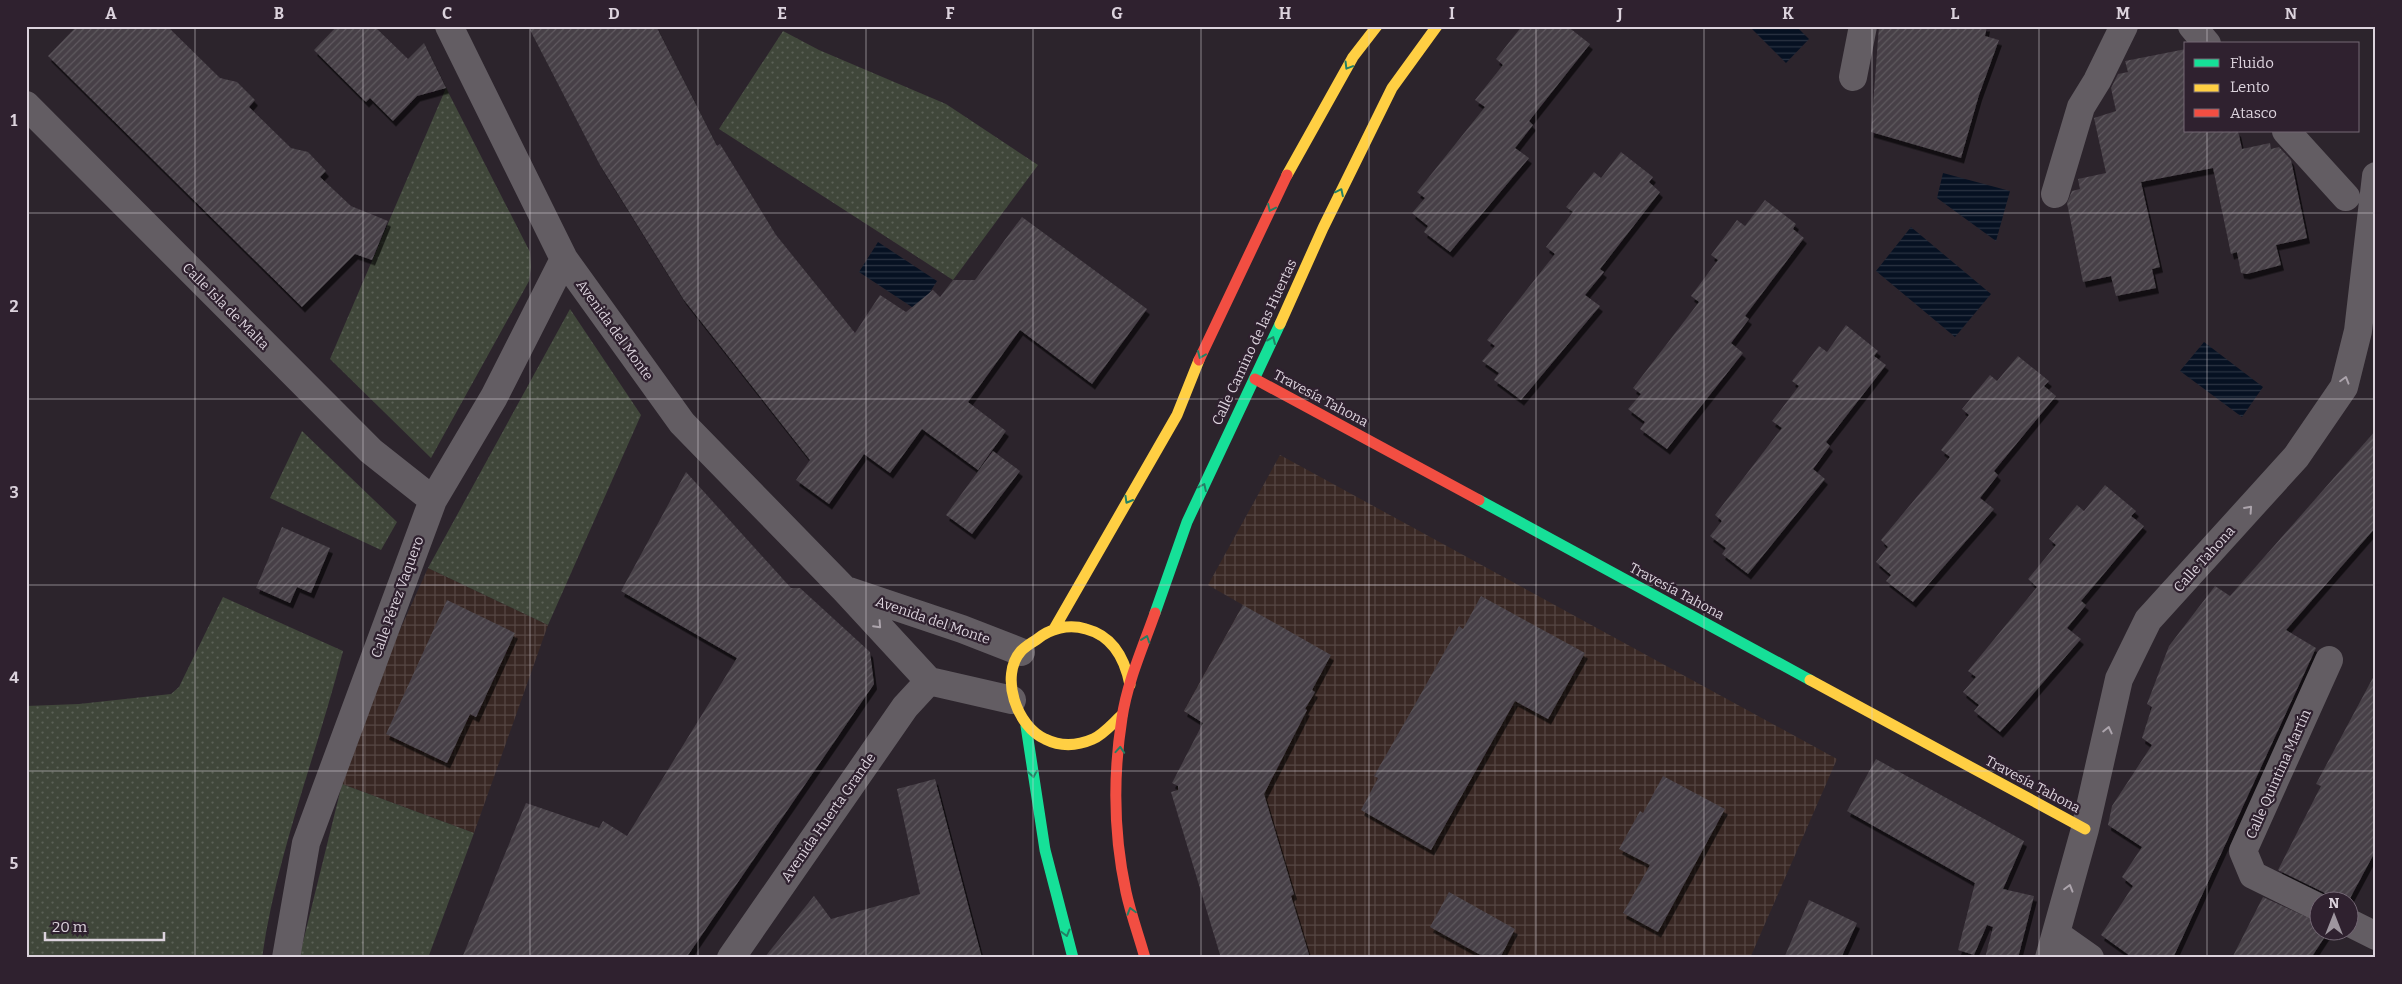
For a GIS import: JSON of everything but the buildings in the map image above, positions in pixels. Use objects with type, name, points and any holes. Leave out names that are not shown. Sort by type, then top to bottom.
[{"type":"main road","points":[[1054,629],[1177,415],[1203,350],[1289,170],[1353,58],[1377,26]]},
{"type":"main road","name":"Calle Camino de las Huertas","points":[[1130,685],[1187,522],[1255,379],[1323,228],[1392,88],[1437,26]]},
{"type":"main road","name":"Travesía Tahona","points":[[1255,379],[2085,829]]},
{"type":"main road","points":[[1072,627],[1090,630],[1106,638],[1119,651],[1127,667],[1130,685],[1128,701],[1122,715],[1111,730],[1095,740],[1077,745],[1058,744],[1040,738],[1026,726],[1017,714],[1012,700],[1011,684],[1014,667],[1021,652],[1036,638],[1054,629],[1072,627]]},
{"type":"main road","points":[[1122,715],[1117,792],[1118,844],[1126,892],[1145,958]]},
{"type":"main road","points":[[1026,726],[1044,850],[1073,958]]},
{"type":"street","name":"Avenida del Monte","points":[[449,26],[564,260],[682,423],[845,590],[929,680]]},
{"type":"street","points":[[1853,76],[1863,26]]},
{"type":"street","points":[[2055,194],[2081,107],[2097,81],[2124,26]]},
{"type":"street","points":[[2192,26],[2205,42]]},
{"type":"street","name":"Calle Isla de Malta","points":[[26,105],[371,451],[433,500]]},
{"type":"street","points":[[2287,132],[2346,197]]},
{"type":"street","name":"Calle Tahona","points":[[2052,946],[2085,829],[2119,678],[2148,620],[2296,457],[2344,387],[2358,331],[2376,176]]},
{"type":"street","name":"Calle Pérez Vaquero","points":[[286,958],[306,843],[433,500],[494,397],[564,260]]},
{"type":"street","name":"Avenida del Monte","points":[[845,590],[962,629],[1021,652]]},
{"type":"street","name":"Calle Quintina Martín","points":[[2310,903],[2253,875],[2243,851],[2328,660]]},
{"type":"street","points":[[929,680],[1012,700]]},
{"type":"street","name":"Avenida Huerta Grande","points":[[731,958],[905,707],[929,680]]},
{"type":"street","points":[[2360,928],[2376,936]]},
{"type":"street","points":[[2052,946],[2090,958]]},
{"type":"shaded area","points":[[1280,455],[1837,759],[1750,958],[1228,958],[1177,788],[1210,727],[1184,711],[1243,605],[1208,585]]},
{"type":"shaded area","points":[[428,568],[548,625],[474,833],[342,784],[394,643]]},
{"type":"green space","points":[[783,31],[819,50],[946,104],[1038,165],[953,280],[719,129]]},
{"type":"green space","points":[[446,88],[530,252],[531,267],[529,281],[431,458],[330,359]]},
{"type":"green space","points":[[570,309],[641,415],[548,625],[428,568]]},
{"type":"green space","points":[[302,431],[397,522],[381,550],[270,498]]},
{"type":"green space","points":[[223,597],[343,651],[287,841],[277,880],[262,958],[26,958],[26,706],[79,704],[171,694],[179,687]]},
{"type":"green space","points":[[342,784],[474,833],[428,958],[299,958]]},
{"type":"water","points":[[1749,26],[1796,26],[1809,39],[1786,63]]},
{"type":"water","points":[[1943,173],[2010,191],[1996,241],[1937,198]]},
{"type":"water","points":[[1911,227],[1991,294],[1955,337],[1876,271]]},
{"type":"water","points":[[878,242],[937,281],[918,311],[859,272]]},
{"type":"water","points":[[2204,342],[2263,387],[2242,417],[2180,371]]},
{"type":"traffic: fast","points":[[1155,613],[1187,522],[1280,324]]},
{"type":"traffic: fast","points":[[1479,500],[1810,680]]},
{"type":"traffic: fast","points":[[1026,726],[1045,850],[1073,958]]},
{"type":"traffic: slow","points":[[1287,175],[1353,57],[1377,26]]},
{"type":"traffic: slow","points":[[1280,324],[1323,228],[1392,88],[1437,26]]},
{"type":"traffic: slow","points":[[1054,629],[1177,415],[1199,360]]},
{"type":"traffic: slow","points":[[1122,715],[1101,735],[1087,741],[1063,744],[1045,739],[1026,724],[1014,700],[1012,674],[1015,661],[1021,651],[1041,636],[1053,630],[1066,627],[1086,629],[1104,637],[1116,650],[1125,666],[1130,685]]},
{"type":"traffic: slow","points":[[1810,680],[2085,829]]},
{"type":"traffic: jam","points":[[1199,360],[1287,175]]},
{"type":"traffic: jam","points":[[1255,379],[1479,500]]},
{"type":"traffic: jam","points":[[1145,958],[1128,901],[1122,871],[1117,827],[1116,783],[1124,705],[1155,613]]}]
